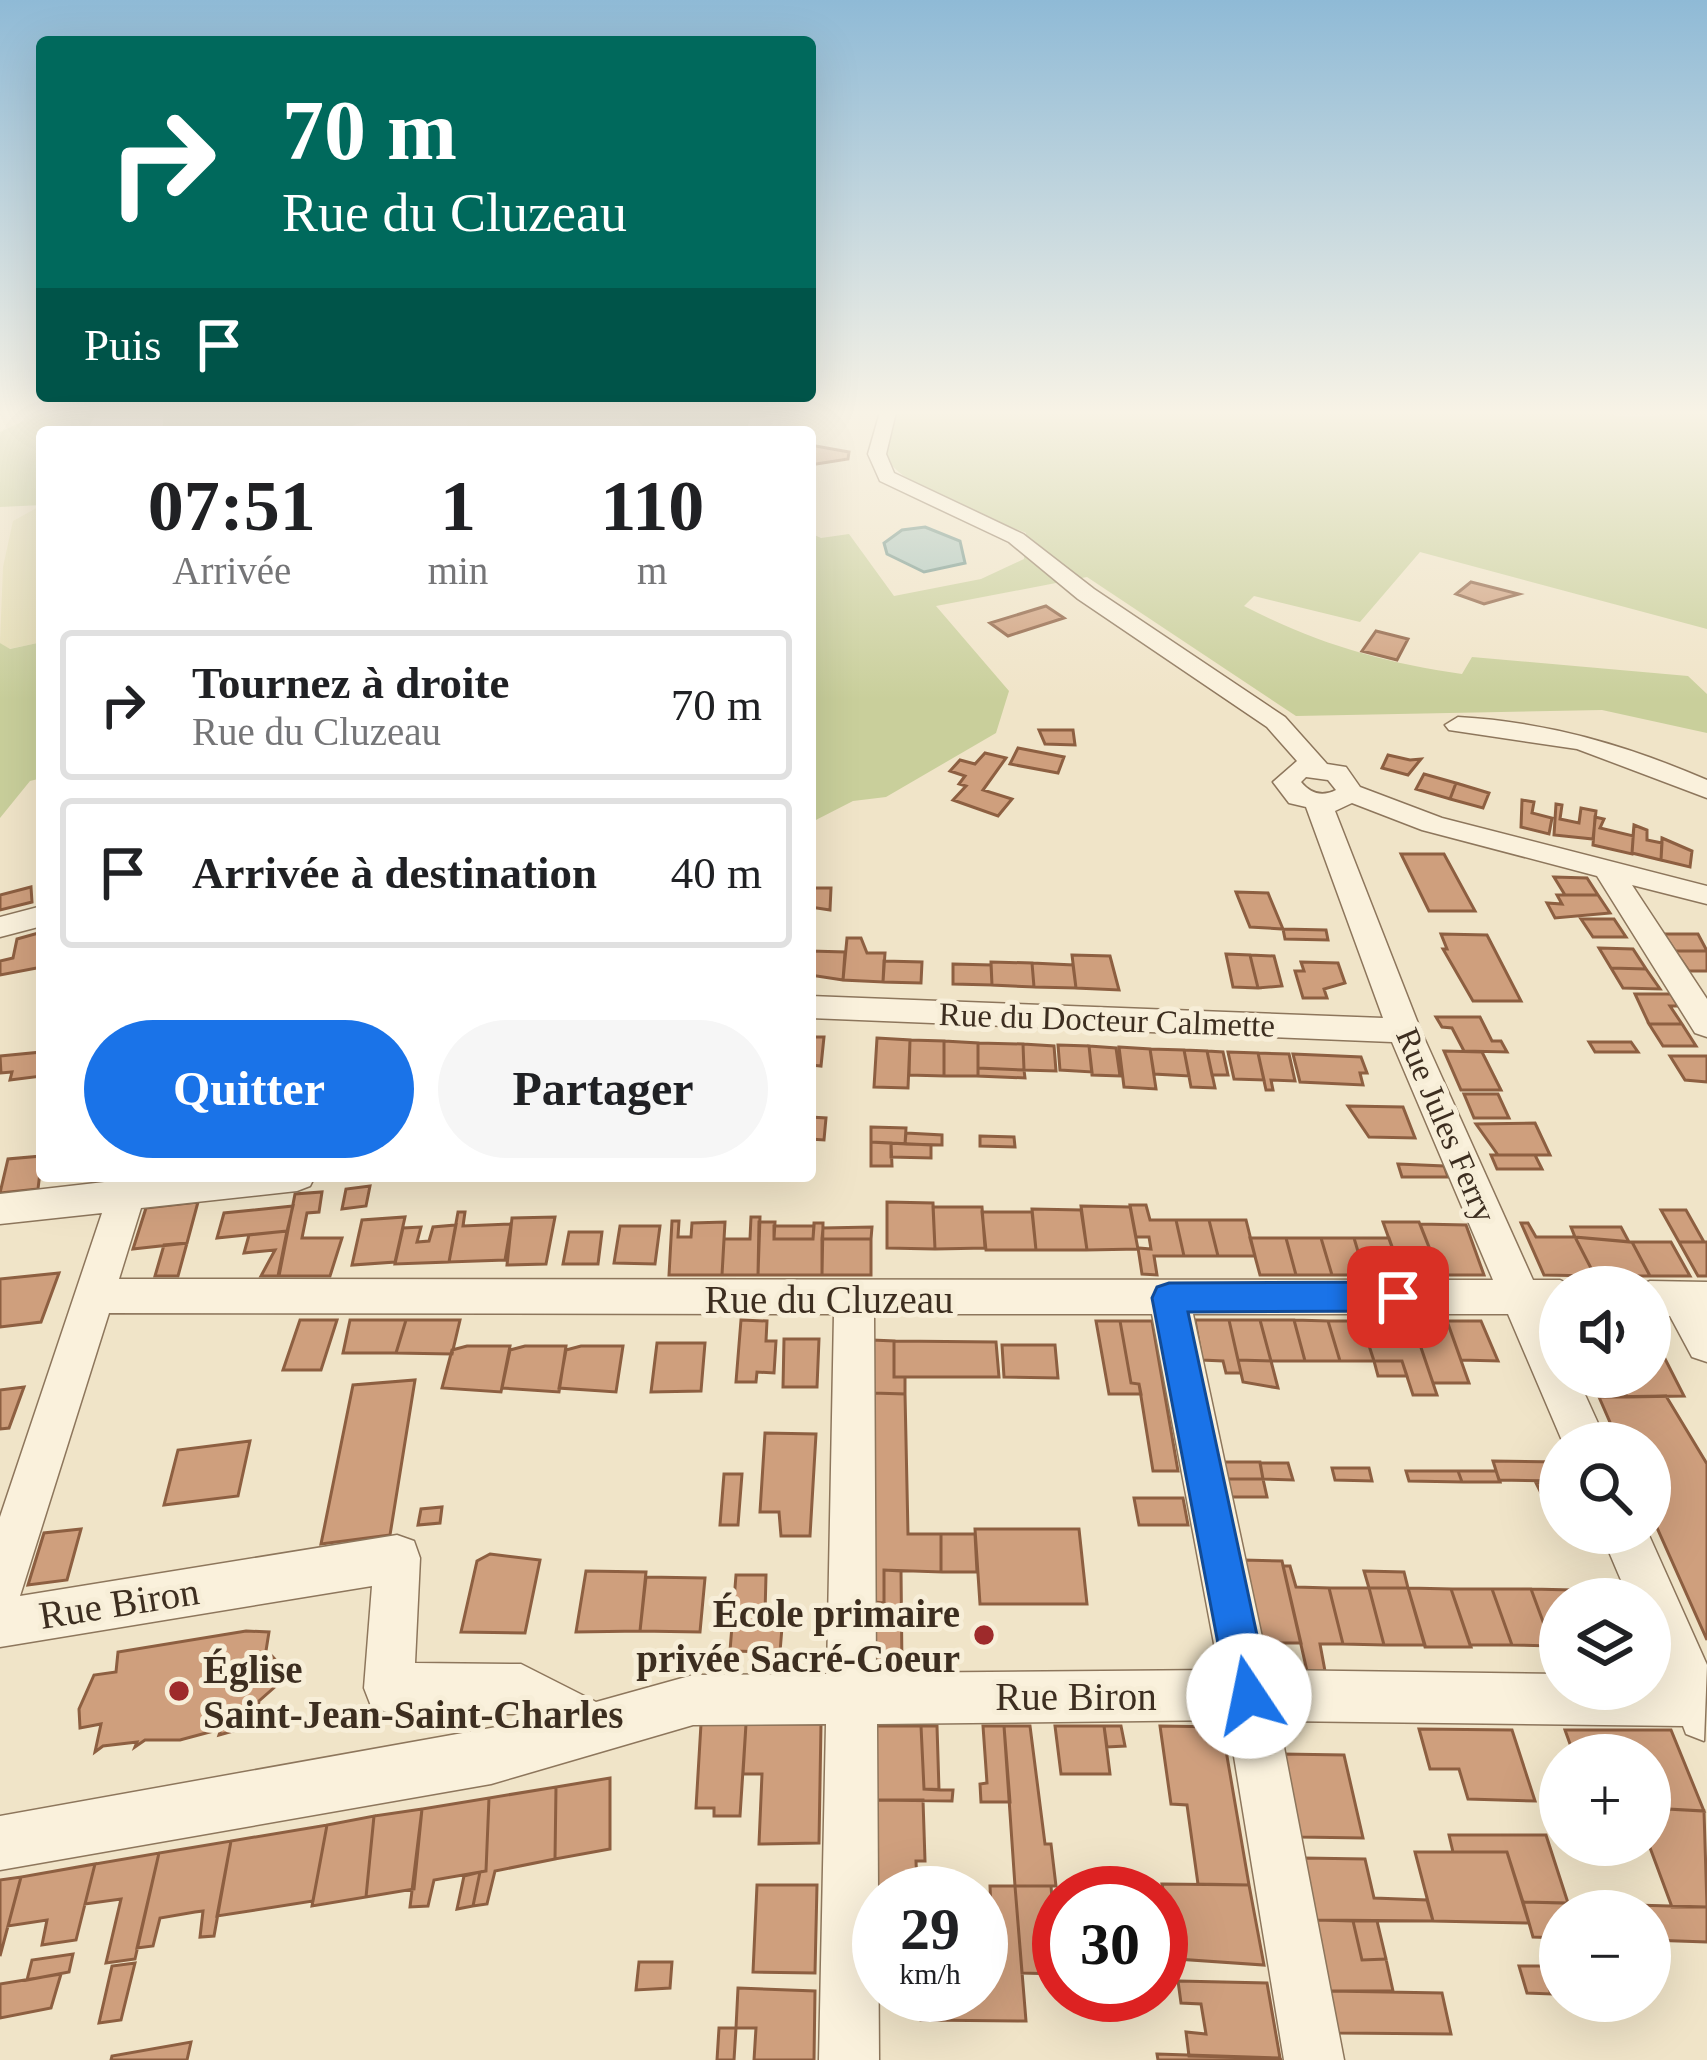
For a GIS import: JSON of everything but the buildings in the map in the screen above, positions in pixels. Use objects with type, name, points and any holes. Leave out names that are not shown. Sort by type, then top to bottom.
[{"type":"street","points":[[953,508],[1016,538],[1086,594],[1276,722],[1316,767],[1345,778],[1351,793],[1432,824],[1707,895]]},
{"type":"street","points":[[1458,725],[1524,726],[1588,740],[1707,790]]},
{"type":"street","name":"Rue Jules Ferry","points":[[1316,767],[1292,771],[1286,782],[1294,794],[1318,803],[1404,1031],[1539,1294]]},
{"type":"street","points":[[1318,803],[1340,802],[1351,793]]},
{"type":"street","points":[[1609,872],[1707,1025]]},
{"type":"street","points":[[0,927],[36,918]]},
{"type":"street","name":"Rue du Docteur Calmette","points":[[816,1007],[1404,1031]]},
{"type":"street","points":[[0,1209],[130,1186],[197,1182]]},
{"type":"street","points":[[0,1587],[130,1186]]},
{"type":"street","name":"Rue du Cluzeau","points":[[98,1296],[1539,1296]]},
{"type":"street","points":[[1169,1298],[1249,1696],[1314,2060]]},
{"type":"street","points":[[849,2060],[854,1299]]},
{"type":"street","points":[[1680,1299],[1707,1344]]},
{"type":"street","points":[[1634,1554],[1704,1708]]},
{"type":"street","name":"Rue Biron","points":[[0,1623],[397,1558],[389,1688],[521,1689],[593,1729]]},
{"type":"street","name":"Rue Biron","points":[[0,1843],[490,1758],[693,1700],[1249,1696],[1704,1708]]},
{"type":"shaded area","points":[[36,508],[36,643],[9,649],[0,643],[3,567],[13,521]]},
{"type":"green space","points":[[966,508],[1707,508],[1707,629],[1420,552],[1360,622],[1254,596],[1244,606],[1323,641],[1462,674],[1472,657],[1688,676],[1707,694],[1707,733],[1602,710],[1296,716],[1087,577],[936,606],[1009,691],[996,733],[886,797],[853,801],[816,820],[816,536],[849,534],[894,596],[981,579],[1024,559],[1026,533]]},
{"type":"green space","points":[[0,643],[10,649],[36,643],[36,780],[0,818]]},
{"type":"water","points":[[925,527],[960,541],[965,563],[924,572],[887,554],[884,543],[902,530]]},
{"type":"place","name":"École primaire privée Sacré-Coeur","points":[[984,1635]]},
{"type":"place","name":"Église Saint-Jean-Saint-Charles","points":[[179,1691]]},
{"type":"route","points":[[1249,1696],[1169,1298],[1398,1297]]}]
